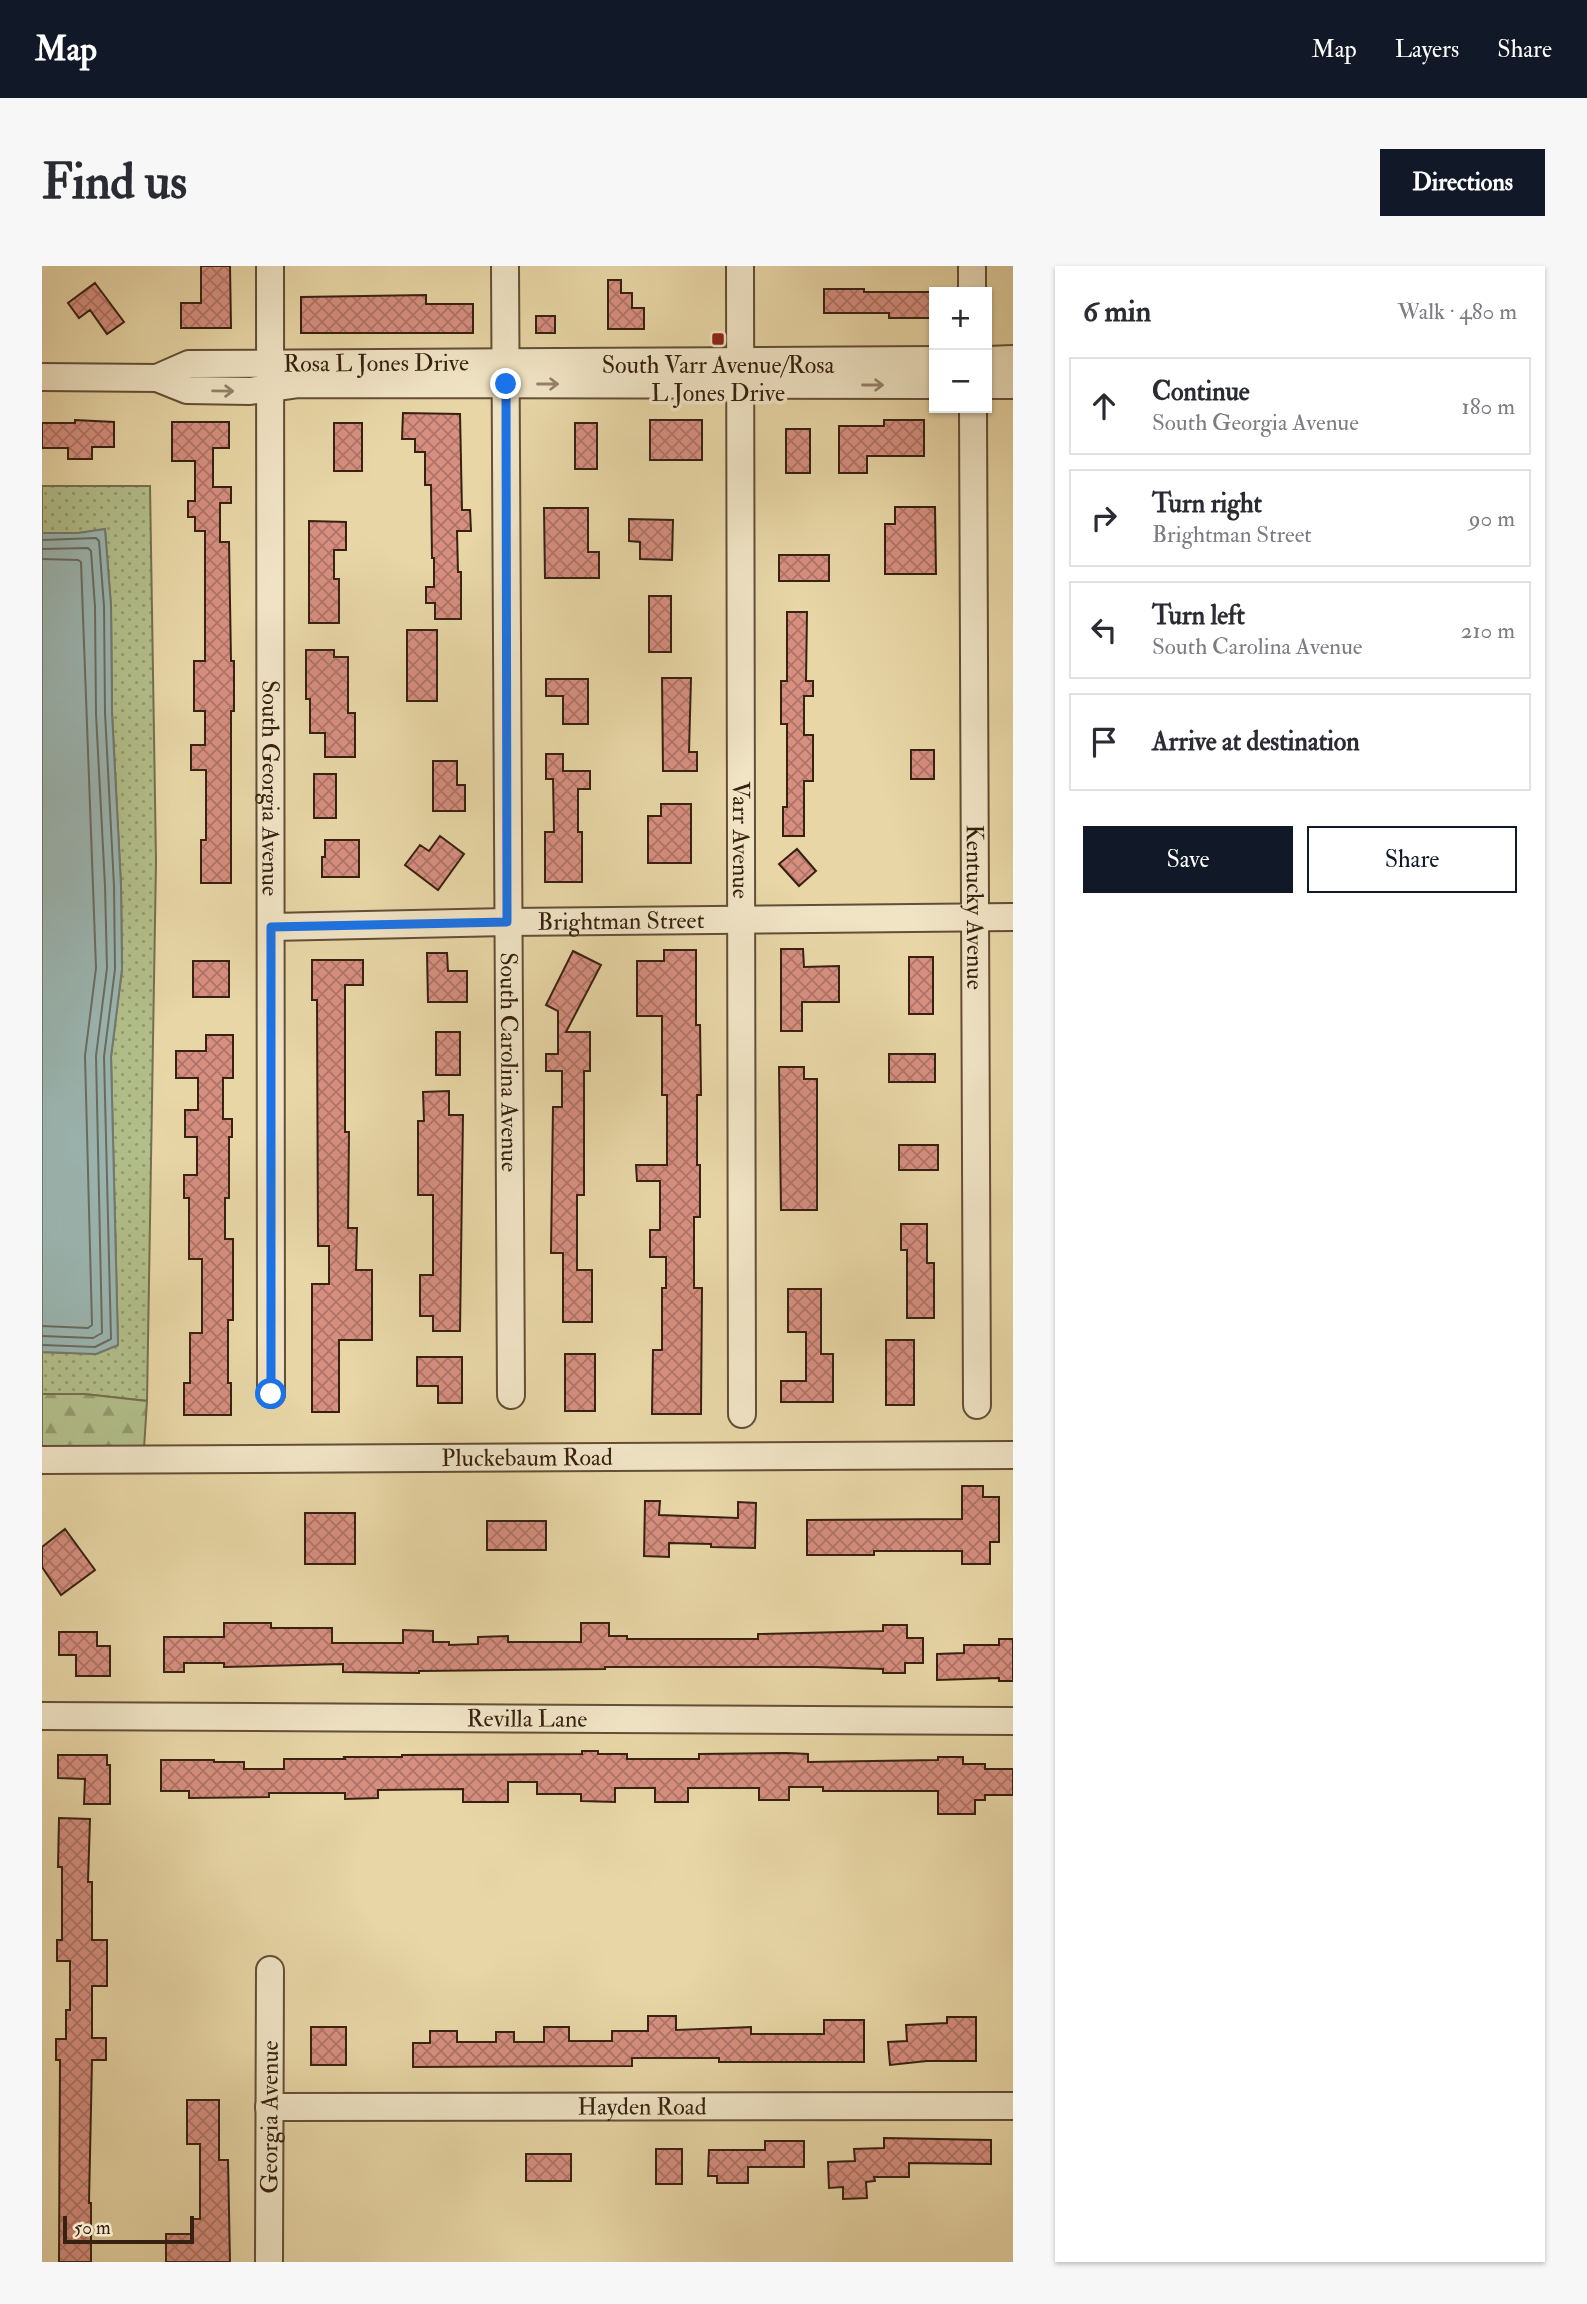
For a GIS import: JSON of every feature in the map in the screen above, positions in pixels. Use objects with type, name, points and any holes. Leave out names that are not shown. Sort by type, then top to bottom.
[{"type":"street","name":"South Georgia Avenue","points":[[270,266],[271,1394]]},
{"type":"street","name":"South Carolina Avenue","points":[[505,266],[511,1395]]},
{"type":"street","name":"Varr Avenue","points":[[740,266],[742,1414]]},
{"type":"street","points":[[972,266],[972,287]]},
{"type":"street","points":[[992,360],[1013,359]]},
{"type":"street","name":"Rosa L Jones Drive","points":[[42,377],[157,378],[188,364],[270,376],[740,373],[929,360]]},
{"type":"street","name":"Rosa L Jones Drive","points":[[740,373],[929,385]]},
{"type":"street","points":[[992,385],[1013,385]]},
{"type":"street","name":"Kentucky Avenue","points":[[973,413],[977,1405]]},
{"type":"street","name":"Brightman Street","points":[[271,927],[1013,917]]},
{"type":"street","name":"Pluckebaum Road","points":[[42,1460],[1013,1455]]},
{"type":"street","name":"Revilla Lane","points":[[42,1716],[1013,1721]]},
{"type":"street","name":"Georgia Avenue","points":[[269,2262],[270,1970]]},
{"type":"street","name":"Hayden Road","points":[[269,2107],[1013,2105]]},
{"type":"green space","points":[[42,486],[150,486],[156,861],[147,1401],[84,1394],[42,1394],[42,1352],[96,1354],[118,1345],[111,1057],[122,969],[121,886],[112,713],[111,606],[105,530],[42,533]]},
{"type":"green space","points":[[42,1394],[84,1394],[147,1401],[144,1449],[42,1450]]},
{"type":"water","points":[[105,529],[111,606],[112,713],[121,886],[122,969],[111,1057],[118,1345],[96,1354],[42,1352],[42,533],[78,533]]},
{"type":"building","points":[[201,266],[230,266],[231,328],[181,328],[181,303],[201,303]]},
{"type":"building","points":[[608,280],[621,280],[621,293],[632,293],[632,308],[644,308],[644,329],[608,329]]},
{"type":"building","points":[[95,283],[124,322],[107,334],[90,310],[79,318],[68,303]]},
{"type":"building","points":[[824,289],[929,292],[929,318],[889,318],[889,313],[824,313]]},
{"type":"building","points":[[426,295],[426,304],[473,304],[473,333],[301,333],[301,297]]},
{"type":"building","points":[[536,316],[555,316],[555,333],[536,333]]},
{"type":"building","points":[[403,413],[460,414],[462,510],[470,510],[471,531],[457,531],[458,572],[461,572],[461,619],[435,619],[435,603],[426,603],[426,587],[434,587],[431,485],[425,485],[425,452],[415,452],[415,439],[402,439]]},
{"type":"building","points":[[75,420],[114,422],[114,447],[92,447],[92,459],[68,459],[68,448],[42,448],[42,423],[75,423]]},
{"type":"building","points":[[650,420],[702,420],[702,460],[650,460]]},
{"type":"building","points":[[884,420],[924,420],[924,456],[867,456],[867,473],[839,473],[839,426],[884,426]]},
{"type":"building","points":[[172,422],[229,422],[229,448],[213,448],[213,487],[231,487],[231,503],[220,503],[220,542],[229,542],[231,661],[234,661],[234,711],[231,711],[231,883],[201,883],[201,840],[206,840],[206,770],[191,770],[191,745],[205,745],[205,711],[194,711],[194,661],[205,661],[205,531],[195,531],[195,517],[188,517],[188,501],[195,501],[195,461],[172,461]]},
{"type":"building","points":[[334,423],[362,423],[362,471],[334,471]]},
{"type":"building","points":[[575,423],[597,423],[597,469],[575,469]]},
{"type":"building","points":[[786,429],[810,429],[810,473],[786,473]]},
{"type":"building","points":[[895,507],[935,507],[936,574],[885,574],[885,524],[895,524]]},
{"type":"building","points":[[544,508],[588,508],[588,552],[599,552],[599,578],[545,578]]},
{"type":"building","points":[[629,519],[673,520],[672,560],[640,559],[640,542],[629,541]]},
{"type":"building","points":[[309,521],[346,522],[346,550],[334,550],[334,579],[339,579],[339,623],[309,623]]},
{"type":"building","points":[[779,555],[829,555],[829,581],[779,581]]},
{"type":"building","points":[[649,596],[671,596],[671,652],[649,652]]},
{"type":"building","points":[[787,612],[807,612],[806,681],[813,681],[813,696],[804,696],[804,735],[813,735],[813,781],[804,781],[804,836],[783,836],[783,807],[787,807],[787,724],[781,724],[781,681],[787,681]]},
{"type":"building","points":[[407,630],[437,630],[437,701],[407,701]]},
{"type":"building","points":[[306,650],[334,650],[334,657],[348,657],[348,713],[355,713],[355,757],[325,757],[325,733],[310,733],[310,699],[306,699]]},
{"type":"building","points":[[662,678],[691,678],[689,752],[697,752],[697,771],[663,771]]},
{"type":"building","points":[[546,679],[588,679],[588,724],[563,724],[563,696],[546,696]]},
{"type":"building","points":[[911,750],[934,750],[934,779],[911,779]]},
{"type":"building","points":[[546,754],[563,754],[563,771],[590,771],[590,789],[578,789],[578,832],[582,832],[582,882],[545,882],[545,832],[554,832],[553,779],[546,779]]},
{"type":"building","points":[[433,761],[457,761],[457,785],[465,785],[465,811],[433,811]]},
{"type":"building","points":[[314,774],[336,774],[336,818],[314,818]]},
{"type":"building","points":[[661,804],[691,804],[691,863],[648,863],[648,816],[661,816]]},
{"type":"building","points":[[440,836],[464,854],[438,890],[405,865],[420,845],[429,851]]},
{"type":"building","points":[[325,840],[359,840],[359,877],[322,877]]},
{"type":"building","points":[[797,849],[816,871],[799,886],[779,864]]},
{"type":"building","points":[[781,949],[803,949],[804,967],[839,966],[839,1002],[802,1002],[802,1031],[781,1031]]},
{"type":"building","points":[[664,950],[696,950],[696,1025],[700,1025],[701,1095],[697,1095],[700,1217],[694,1217],[694,1288],[702,1288],[701,1414],[652,1414],[653,1350],[662,1350],[662,1288],[666,1288],[666,1257],[650,1257],[650,1230],[660,1230],[660,1181],[637,1181],[636,1165],[667,1165],[667,1095],[662,1095],[662,1016],[637,1016],[637,961],[664,961]]},
{"type":"building","points":[[573,951],[601,965],[566,1032],[590,1032],[590,1071],[584,1071],[584,1195],[577,1195],[577,1270],[592,1270],[592,1322],[563,1322],[563,1253],[551,1253],[553,1107],[562,1107],[562,1071],[546,1071],[546,1054],[558,1054],[558,1011],[546,1005]]},
{"type":"building","points":[[427,953],[447,953],[448,971],[467,971],[467,1002],[428,1002]]},
{"type":"building","points":[[909,957],[933,957],[933,1014],[909,1014]]},
{"type":"building","points":[[312,960],[363,960],[363,985],[345,985],[345,1132],[349,1132],[348,1228],[357,1228],[356,1270],[372,1270],[372,1340],[339,1340],[339,1412],[312,1412],[312,1284],[329,1284],[329,1246],[318,1246],[317,1000],[312,1000]]},
{"type":"building","points":[[193,961],[229,961],[229,997],[193,997]]},
{"type":"building","points":[[436,1032],[460,1032],[460,1075],[436,1075]]},
{"type":"building","points":[[206,1035],[233,1035],[233,1078],[223,1078],[223,1119],[232,1119],[232,1137],[229,1137],[229,1198],[225,1198],[225,1239],[233,1239],[233,1320],[228,1320],[231,1415],[184,1415],[184,1383],[190,1383],[190,1333],[202,1333],[202,1259],[189,1259],[189,1198],[184,1198],[184,1175],[197,1175],[197,1137],[185,1137],[185,1110],[198,1110],[198,1078],[176,1078],[176,1051],[206,1051]]},
{"type":"building","points":[[889,1054],[935,1054],[935,1082],[889,1082]]},
{"type":"building","points":[[779,1067],[804,1067],[804,1079],[817,1079],[817,1210],[781,1210]]},
{"type":"building","points":[[449,1091],[449,1115],[463,1115],[460,1331],[433,1331],[433,1316],[420,1316],[420,1275],[433,1275],[433,1195],[418,1195],[418,1121],[424,1121],[423,1092]]},
{"type":"building","points":[[899,1145],[938,1145],[938,1170],[899,1170]]},
{"type":"building","points":[[901,1224],[927,1224],[927,1263],[934,1263],[934,1318],[907,1318],[907,1250],[901,1250]]},
{"type":"building","points":[[788,1289],[821,1289],[821,1354],[833,1354],[833,1402],[781,1402],[781,1381],[806,1381],[806,1332],[788,1332]]},
{"type":"building","points":[[886,1340],[914,1340],[914,1405],[886,1405]]},
{"type":"building","points":[[565,1354],[595,1354],[595,1411],[565,1411]]},
{"type":"building","points":[[417,1357],[462,1357],[462,1403],[438,1403],[438,1386],[417,1386]]},
{"type":"building","points":[[962,1486],[983,1486],[983,1497],[999,1497],[999,1542],[990,1542],[990,1564],[962,1564],[962,1551],[874,1551],[874,1555],[807,1555],[807,1520],[962,1519]]},
{"type":"building","points":[[645,1501],[660,1501],[659,1515],[738,1518],[738,1502],[756,1503],[755,1548],[669,1543],[669,1557],[644,1556]]},
{"type":"building","points":[[305,1513],[355,1513],[355,1564],[305,1564]]},
{"type":"building","points":[[487,1521],[546,1521],[546,1550],[487,1550]]},
{"type":"building","points":[[65,1529],[95,1570],[61,1595],[42,1567],[42,1547]]},
{"type":"building","points":[[224,1623],[271,1623],[271,1628],[332,1628],[332,1643],[403,1643],[403,1630],[433,1631],[433,1642],[449,1642],[449,1645],[478,1644],[478,1637],[508,1636],[508,1642],[581,1642],[581,1623],[609,1623],[609,1636],[627,1636],[627,1639],[758,1639],[758,1634],[883,1631],[883,1625],[907,1625],[907,1638],[923,1638],[923,1663],[905,1663],[905,1673],[883,1673],[883,1669],[817,1667],[605,1667],[419,1673],[343,1672],[343,1664],[224,1667],[224,1663],[184,1663],[184,1672],[164,1672],[164,1637],[224,1637]]},
{"type":"building","points":[[59,1632],[97,1632],[97,1646],[110,1646],[110,1676],[76,1676],[76,1655],[59,1655]]},
{"type":"building","points":[[999,1639],[1013,1639],[1013,1681],[999,1681],[999,1678],[937,1680],[937,1654],[964,1653],[964,1645],[999,1645]]},
{"type":"building","points":[[582,1751],[627,1754],[627,1759],[699,1759],[699,1754],[808,1754],[808,1762],[938,1760],[938,1757],[963,1757],[963,1764],[985,1764],[985,1769],[1013,1769],[1013,1795],[985,1795],[985,1800],[975,1800],[975,1814],[938,1814],[938,1791],[823,1791],[823,1787],[789,1787],[789,1800],[759,1800],[759,1788],[688,1788],[688,1802],[655,1802],[655,1788],[615,1788],[615,1802],[581,1801],[581,1794],[537,1794],[537,1782],[508,1782],[508,1802],[463,1802],[463,1789],[378,1790],[378,1798],[345,1799],[345,1793],[269,1793],[269,1797],[189,1798],[189,1791],[161,1791],[161,1760],[244,1762],[244,1769],[284,1769],[284,1759],[582,1754]]},
{"type":"building","points":[[58,1755],[107,1755],[107,1765],[110,1765],[110,1804],[84,1804],[85,1779],[58,1778]]},
{"type":"building","points":[[59,1818],[90,1819],[88,1882],[92,1882],[92,1940],[107,1940],[107,1986],[92,1986],[92,2038],[106,2038],[106,2060],[92,2060],[89,2203],[91,2262],[59,2262],[60,2060],[56,2060],[56,2039],[66,2039],[66,2010],[70,2010],[70,1961],[57,1961],[57,1940],[62,1940],[62,1867],[58,1867]]},
{"type":"building","points":[[648,2016],[676,2016],[676,2030],[751,2027],[751,2034],[824,2034],[824,2020],[864,2020],[864,2062],[719,2062],[719,2058],[632,2058],[632,2066],[413,2067],[413,2043],[430,2043],[430,2031],[457,2031],[457,2042],[496,2042],[496,2032],[514,2032],[514,2042],[544,2042],[544,2027],[569,2027],[569,2041],[612,2041],[612,2031],[648,2031]]},
{"type":"building","points":[[947,2017],[976,2017],[976,2061],[927,2061],[890,2065],[888,2042],[907,2041],[906,2025],[947,2023]]},
{"type":"building","points":[[311,2027],[346,2027],[346,2065],[311,2065]]},
{"type":"building","points":[[187,2100],[219,2100],[219,2160],[228,2160],[230,2262],[166,2262],[166,2234],[191,2234],[191,2219],[200,2219],[200,2144],[187,2144]]},
{"type":"building","points":[[884,2138],[991,2140],[991,2164],[909,2163],[909,2177],[874,2177],[875,2181],[866,2182],[867,2198],[843,2199],[843,2187],[829,2188],[828,2162],[855,2161],[854,2149],[884,2148]]},
{"type":"building","points":[[765,2141],[804,2141],[804,2167],[748,2167],[748,2183],[717,2183],[717,2176],[708,2176],[709,2150],[765,2150]]},
{"type":"building","points":[[656,2149],[682,2149],[682,2184],[656,2184]]},
{"type":"building","points":[[526,2154],[571,2154],[571,2181],[526,2181]]},
{"type":"place","name":"South Varr Avenue/Rosa L Jones Drive","points":[[718,339]]},
{"type":"route","points":[[271,1394],[271,927],[507,922],[506,384]]}]
